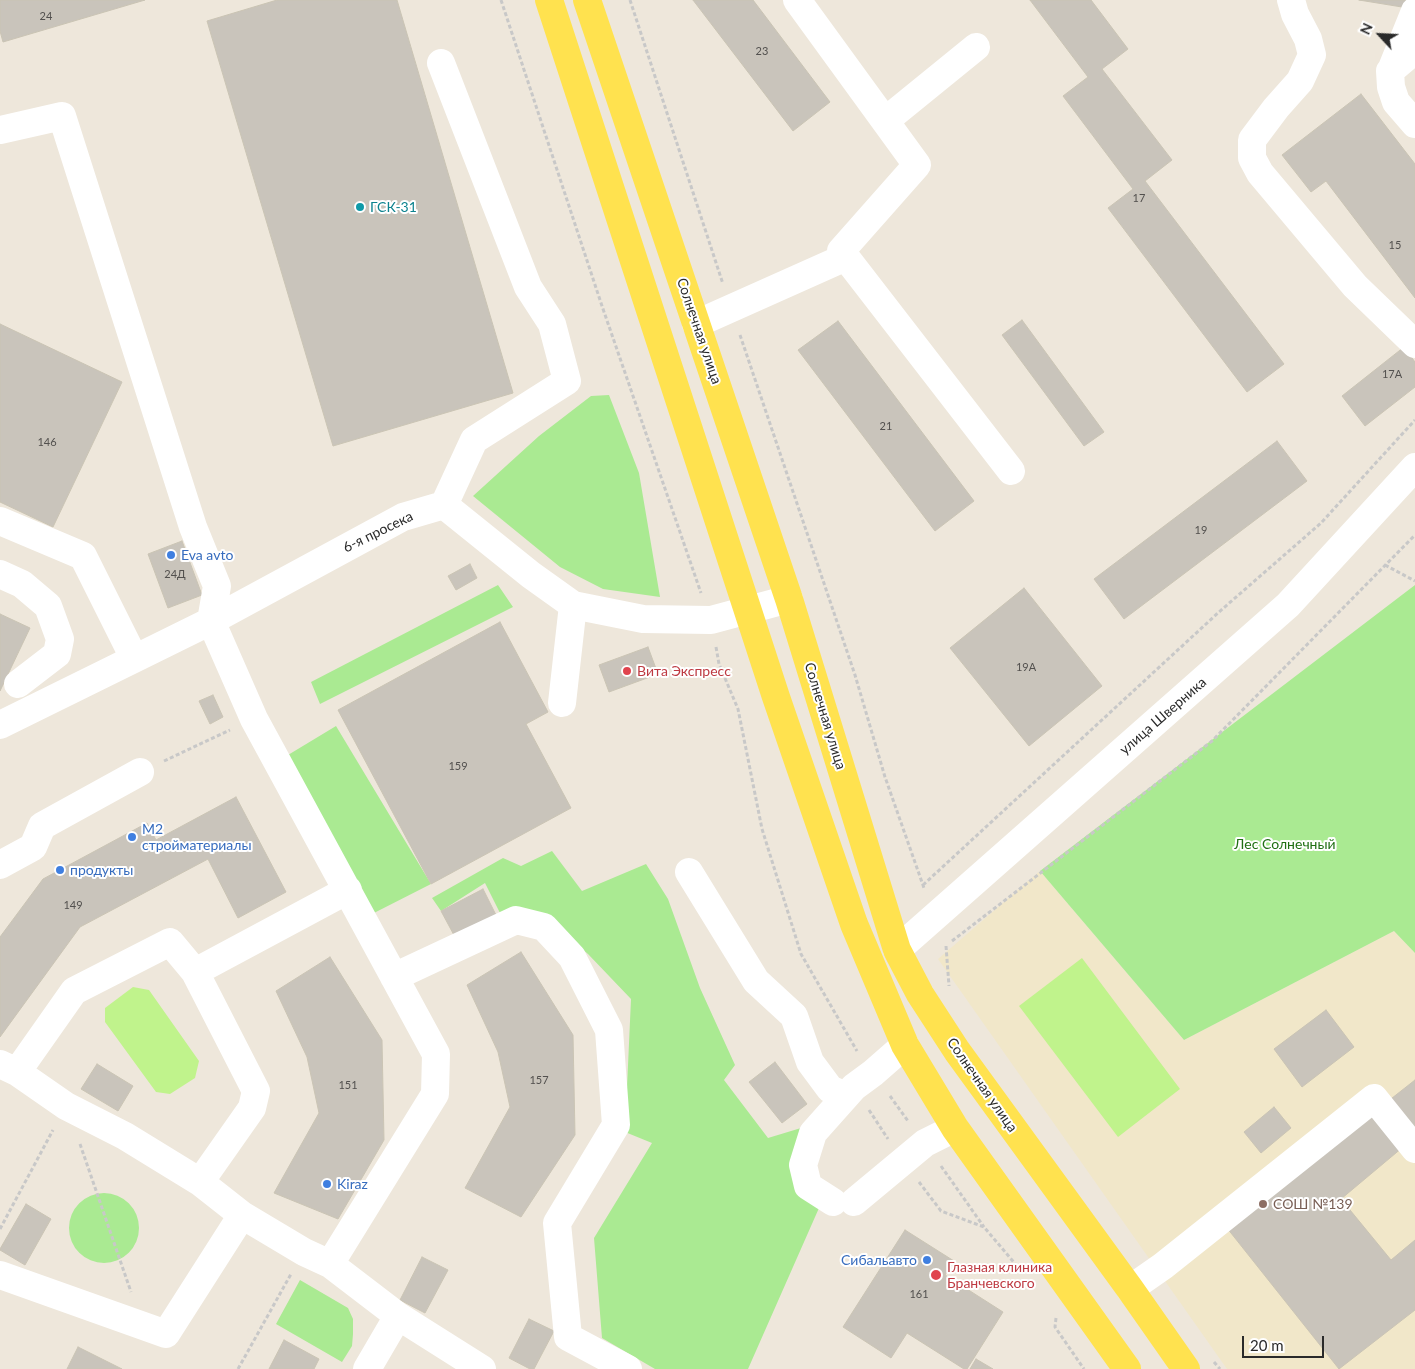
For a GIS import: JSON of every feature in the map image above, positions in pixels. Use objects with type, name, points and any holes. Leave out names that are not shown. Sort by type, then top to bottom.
[{"type":"main road","points":[[549,0],[747,610],[854,924],[905,1045],[955,1128],[1127,1369]]},
{"type":"main road","name":"Солнечная улица","points":[[587,0],[789,599],[897,950],[920,994],[957,1051],[1186,1369]]},
{"type":"street","points":[[797,0],[917,165],[841,251],[1011,470]]},
{"type":"street","points":[[1291,0],[1295,14],[1308,39],[1312,55],[1300,81],[1276,108],[1252,140],[1252,158],[1260,173],[1355,286],[1415,344]]},
{"type":"street","points":[[1415,11],[1390,71],[1391,87],[1396,102],[1415,124]]},
{"type":"street","points":[[885,121],[976,47]]},
{"type":"street","points":[[1390,71],[1415,50]]},
{"type":"street","points":[[441,63],[528,287],[552,324],[567,381],[474,440],[444,505],[573,605],[643,619],[711,620],[789,599]]},
{"type":"street","points":[[0,130],[62,116],[193,527],[217,586],[211,621],[254,719],[436,1054],[435,1094],[330,1264]]},
{"type":"street","points":[[696,324],[846,257]]},
{"type":"street","name":"улица Шверника","points":[[897,950],[1288,606],[1415,468]]},
{"type":"street","name":"6-я просека","points":[[0,726],[211,621],[402,517],[444,505]]},
{"type":"street","points":[[0,521],[83,556],[134,658]]},
{"type":"street","points":[[0,574],[22,584],[48,606],[60,639],[57,654],[18,684]]},
{"type":"street","points":[[562,703],[573,605]]},
{"type":"street","points":[[0,865],[33,847],[42,826],[140,772]]},
{"type":"street","points":[[689,872],[756,981],[794,1016],[810,1062],[830,1089],[846,1096]]},
{"type":"street","points":[[195,972],[348,890]]},
{"type":"street","points":[[394,977],[516,920],[544,927],[572,957],[609,1030],[616,1125],[557,1223],[568,1337],[628,1369]]},
{"type":"street","points":[[200,1182],[252,1108],[256,1091],[195,972],[170,942],[74,991],[8,1068],[66,1106],[125,1136],[200,1182],[242,1215],[304,1252],[330,1264],[398,1316],[482,1369]]},
{"type":"street","points":[[905,1045],[873,1074],[854,1087],[813,1133],[803,1165],[808,1186],[843,1202],[925,1143],[955,1128]]},
{"type":"street","points":[[1130,1289],[1156,1271],[1374,1098],[1415,1149]]},
{"type":"street","points":[[0,1275],[166,1334],[242,1215]]},
{"type":"street","points":[[367,1369],[398,1316]]},
{"type":"path","points":[[630,0],[855,674],[885,777],[924,885],[930,922],[946,946],[1212,741],[1415,535]]},
{"type":"path","points":[[924,885],[1219,612],[1321,522],[1415,420]]},
{"type":"path","points":[[1385,565],[1415,581]]},
{"type":"path","points":[[140,772],[254,719]]},
{"type":"path","points":[[0,1229],[66,1106]]},
{"type":"path","points":[[66,1106],[143,1325]]},
{"type":"path","points":[[238,1369],[304,1252]]},
{"type":"shaded area","name":"СОШ №139","points":[[1040,871],[1184,1040],[1394,931],[1415,953],[1415,1369],[1227,1369],[938,959]]},
{"type":"green space","points":[[609,395],[639,473],[660,597],[603,589],[560,567],[473,496],[539,436],[591,396]]},
{"type":"green space","points":[[498,585],[513,607],[320,704],[311,682]]},
{"type":"green space","name":"Лес Солнечный","points":[[1415,585],[1415,953],[1394,931],[1184,1040],[1040,871]]},
{"type":"green space","points":[[336,726],[431,884],[372,914],[288,755]]},
{"type":"green space","points":[[552,851],[582,891],[646,864],[668,899],[700,988],[735,1065],[724,1080],[768,1138],[801,1128],[819,1208],[748,1369],[655,1369],[602,1338],[594,1238],[652,1143],[625,1132],[631,999],[588,954],[555,926],[502,917],[485,883],[441,911],[432,898],[503,858],[521,866]]},
{"type":"green space","points":[[1082,958],[1180,1089],[1118,1137],[1019,1006]]},
{"type":"green space","points":[[133,987],[149,990],[199,1061],[195,1078],[170,1094],[156,1092],[105,1022],[105,1008]]},
{"type":"green space","points":[[104,1193],[117,1196],[129,1203],[136,1215],[139,1228],[136,1241],[129,1253],[117,1260],[104,1263],[91,1260],[79,1253],[72,1241],[69,1228],[72,1215],[79,1203],[91,1196]]},
{"type":"green space","points":[[300,1280],[348,1308],[353,1319],[352,1346],[342,1362],[276,1324]]},
{"type":"building","points":[[0,0],[145,0],[3,42],[0,31]]},
{"type":"building","name":"ГСК-31","points":[[277,0],[397,0],[513,393],[333,446],[207,21]]},
{"type":"building","points":[[693,0],[753,0],[830,102],[793,131]]},
{"type":"building","points":[[1030,0],[1091,0],[1128,49],[1102,69],[1172,160],[1145,181],[1284,364],[1247,392],[1108,208],[1133,189],[1063,96],[1088,77]]},
{"type":"building","points":[[1359,0],[1408,0],[1408,8]]},
{"type":"building","points":[[1361,94],[1415,164],[1415,298],[1326,181],[1311,192],[1282,155]]},
{"type":"building","points":[[1022,320],[1104,432],[1084,446],[1002,335]]},
{"type":"building","points":[[838,321],[974,501],[935,531],[798,350]]},
{"type":"building","points":[[0,324],[122,382],[53,527],[0,502]]},
{"type":"building","points":[[1404,347],[1415,362],[1415,387],[1365,426],[1342,396]]},
{"type":"building","points":[[1277,441],[1307,481],[1124,619],[1094,579]]},
{"type":"building","points":[[182,541],[202,595],[168,608],[148,554]]},
{"type":"building","points":[[470,564],[477,578],[456,590],[448,576]]},
{"type":"building","points":[[1024,588],[1102,686],[1029,746],[950,648]]},
{"type":"building","points":[[0,614],[30,628],[0,691]]},
{"type":"building","points":[[500,622],[548,712],[526,724],[571,808],[431,884],[338,710]]},
{"type":"building","points":[[648,647],[658,674],[609,692],[599,665]]},
{"type":"building","points":[[213,695],[223,717],[210,724],[199,701]]},
{"type":"building","points":[[236,797],[286,892],[238,918],[208,859],[80,927],[0,1037],[0,937],[43,879],[147,823],[156,840]]},
{"type":"building","points":[[483,889],[496,915],[455,937],[441,911]]},
{"type":"building","points":[[521,952],[573,1035],[575,1135],[521,1217],[465,1188],[510,1107],[498,1052],[467,985]]},
{"type":"building","points":[[330,957],[382,1040],[384,1140],[338,1219],[274,1193],[319,1113],[307,1057],[276,991]]},
{"type":"building","points":[[1326,1010],[1354,1047],[1302,1087],[1274,1049]]},
{"type":"building","points":[[775,1062],[807,1104],[782,1123],[749,1082]]},
{"type":"building","points":[[97,1064],[133,1086],[118,1111],[81,1089]]},
{"type":"building","points":[[1415,1080],[1415,1137],[1341,1199],[1391,1260],[1415,1240],[1415,1310],[1339,1369],[1227,1228]]},
{"type":"building","points":[[1274,1107],[1291,1128],[1261,1153],[1244,1132]]},
{"type":"building","points":[[26,1204],[51,1219],[25,1265],[0,1249]]},
{"type":"building","points":[[905,1230],[954,1261],[945,1275],[1003,1312],[967,1369],[964,1369],[907,1333],[891,1358],[843,1327]]},
{"type":"building","points":[[422,1257],[448,1270],[425,1313],[400,1300]]},
{"type":"building","points":[[529,1319],[554,1331],[534,1369],[530,1369],[509,1358]]},
{"type":"building","points":[[284,1340],[319,1359],[314,1369],[269,1369]]},
{"type":"building","points":[[78,1347],[122,1369],[67,1369]]},
{"type":"building","points":[[976,1359],[993,1369],[970,1369]]},
{"type":"place","name":"ГСК-31","points":[[360,207]]},
{"type":"place","name":"Eva avto","points":[[171,555]]},
{"type":"place","name":"Вита Экспресс","points":[[627,671]]},
{"type":"place","name":"М2 стройматериалы","points":[[132,837]]},
{"type":"place","name":"продукты","points":[[60,870]]},
{"type":"place","name":"Kiraz","points":[[327,1184]]},
{"type":"place","name":"СОШ №139","points":[[1263,1204]]},
{"type":"place","name":"Сибальавто","points":[[927,1260]]},
{"type":"place","name":"Глазная клиника Бранчевского","points":[[936,1275]]}]
